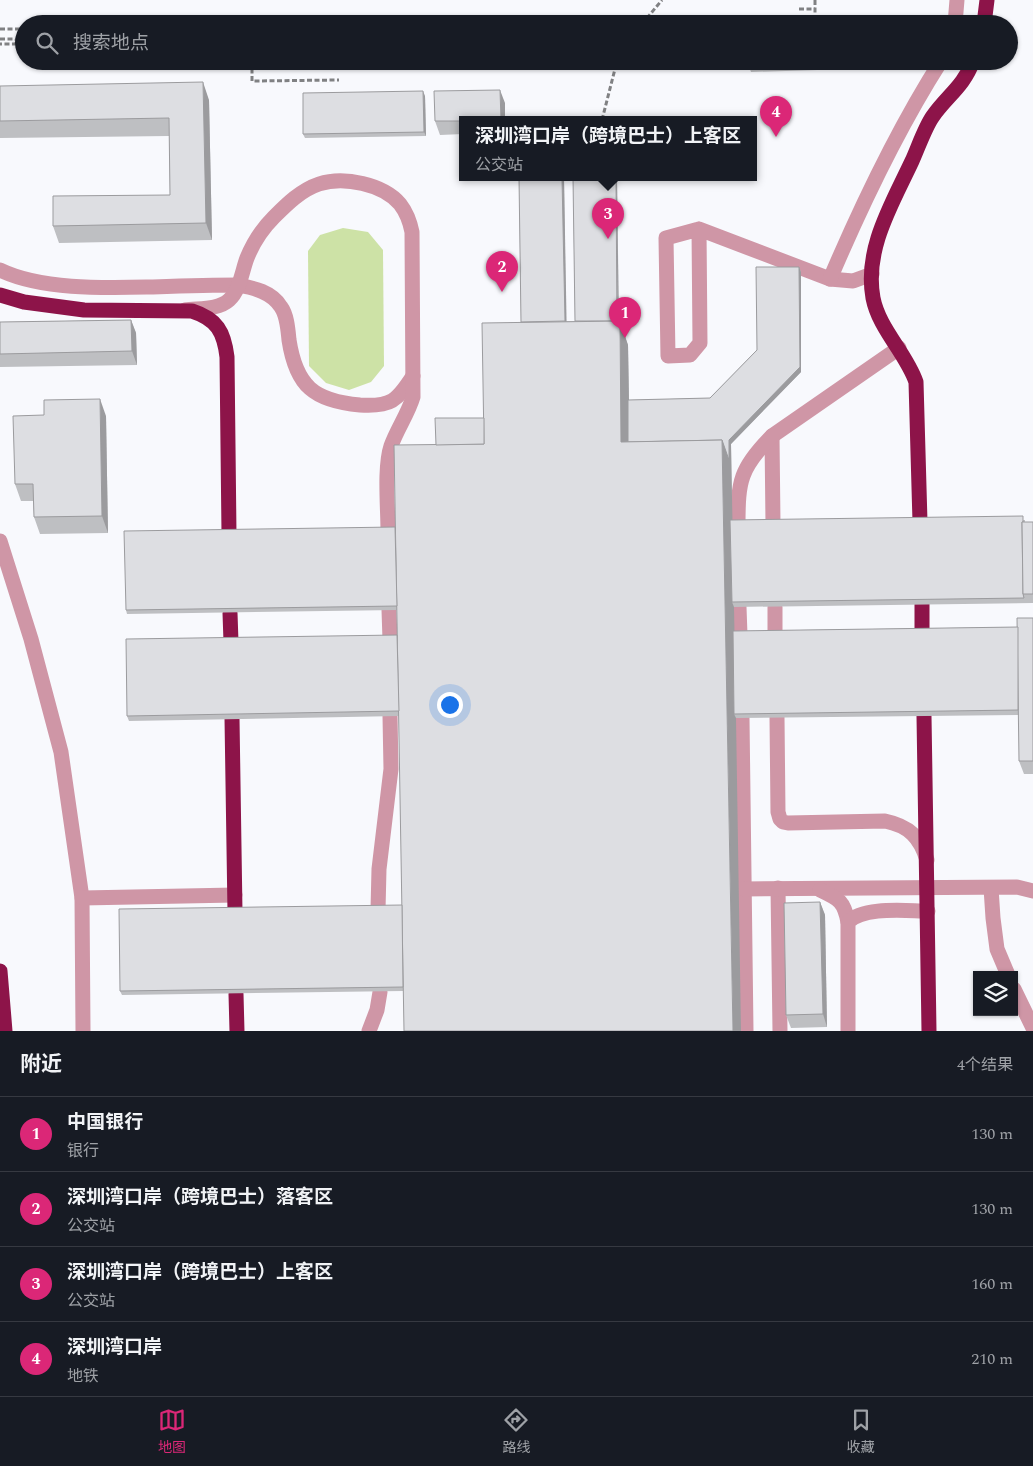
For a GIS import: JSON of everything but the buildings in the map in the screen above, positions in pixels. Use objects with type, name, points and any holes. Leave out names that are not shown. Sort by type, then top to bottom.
[{"type":"highway","points":[[985,15],[987,0]]},
{"type":"highway","points":[[920,522],[916,382],[882,322],[873,298],[872,274],[874,252],[880,229],[933,117],[970,70]]},
{"type":"highway","points":[[0,295],[24,302],[84,310],[184,310],[205,315],[215,323],[226,346],[227,357],[229,534]]},
{"type":"highway","points":[[922,604],[922,633]]},
{"type":"highway","points":[[230,613],[231,642]]},
{"type":"highway","points":[[924,716],[929,1031]]},
{"type":"highway","points":[[232,718],[234,912]]},
{"type":"highway","points":[[0,970],[5,1031]]},
{"type":"highway","points":[[236,994],[236,1031]]},
{"type":"lane","points":[[956,15],[957,0]]},
{"type":"lane","points":[[830,280],[853,226],[910,112],[936,70]]},
{"type":"lane","points":[[184,310],[213,307],[229,300],[238,285],[247,257],[256,239],[272,218],[297,195],[320,184],[344,180],[368,184],[388,194],[400,204],[409,218],[412,232],[413,396],[388,460],[388,531]]},
{"type":"lane","points":[[698,229],[700,343],[690,355],[668,356],[666,238],[698,229],[830,280],[853,281],[872,274]]},
{"type":"lane","points":[[0,270],[8,274],[41,282],[78,287],[238,285],[255,288],[270,295],[282,307],[287,323],[292,355],[301,379],[316,393],[334,400],[374,406],[392,402],[402,393],[413,376]]},
{"type":"lane","points":[[738,524],[738,497],[742,477],[750,460],[772,436],[898,348]]},
{"type":"lane","points":[[772,436],[773,524]]},
{"type":"lane","points":[[0,541],[31,639],[61,752],[82,898],[83,1031]]},
{"type":"lane","points":[[739,607],[740,635]]},
{"type":"lane","points":[[775,607],[775,635]]},
{"type":"lane","points":[[389,610],[390,640]]},
{"type":"lane","points":[[378,910],[379,869],[391,769],[390,716]]},
{"type":"lane","points":[[742,718],[746,1031]]},
{"type":"lane","points":[[777,718],[778,812],[783,822],[885,822],[898,824],[917,839],[924,850],[927,860]]},
{"type":"lane","points":[[744,889],[1018,887],[1033,891]]},
{"type":"lane","points":[[778,888],[780,1031]]},
{"type":"lane","points":[[817,888],[837,898],[845,909],[848,922],[848,1031]]},
{"type":"lane","points":[[991,888],[994,934],[997,949],[1006,971]]},
{"type":"lane","points":[[82,898],[235,894]]},
{"type":"lane","points":[[848,922],[859,914],[871,911],[928,911]]},
{"type":"lane","points":[[369,1031],[377,1010],[380,992]]},
{"type":"lane","points":[[1018,997],[1033,1028]]},
{"type":"path","points":[[650,15],[662,0]]},
{"type":"path","points":[[815,0],[815,15]]},
{"type":"path","points":[[799,9],[815,9]]},
{"type":"path","points":[[0,29],[15,29]]},
{"type":"path","points":[[0,39],[15,38]]},
{"type":"path","points":[[0,44],[15,44]]},
{"type":"path","points":[[252,70],[252,81],[340,80]]},
{"type":"path","points":[[603,116],[615,70]]},
{"type":"green space","points":[[343,228],[368,232],[383,250],[384,366],[371,382],[349,390],[326,383],[309,366],[308,251],[320,235]]},
{"type":"place","name":"深圳湾口岸","points":[[776,137]]},
{"type":"place","name":"深圳湾口岸（跨境巴士）上客区","points":[[608,239]]},
{"type":"place","name":"深圳湾口岸（跨境巴士）落客区","points":[[502,292]]},
{"type":"place","name":"中国银行","points":[[625,338]]}]
